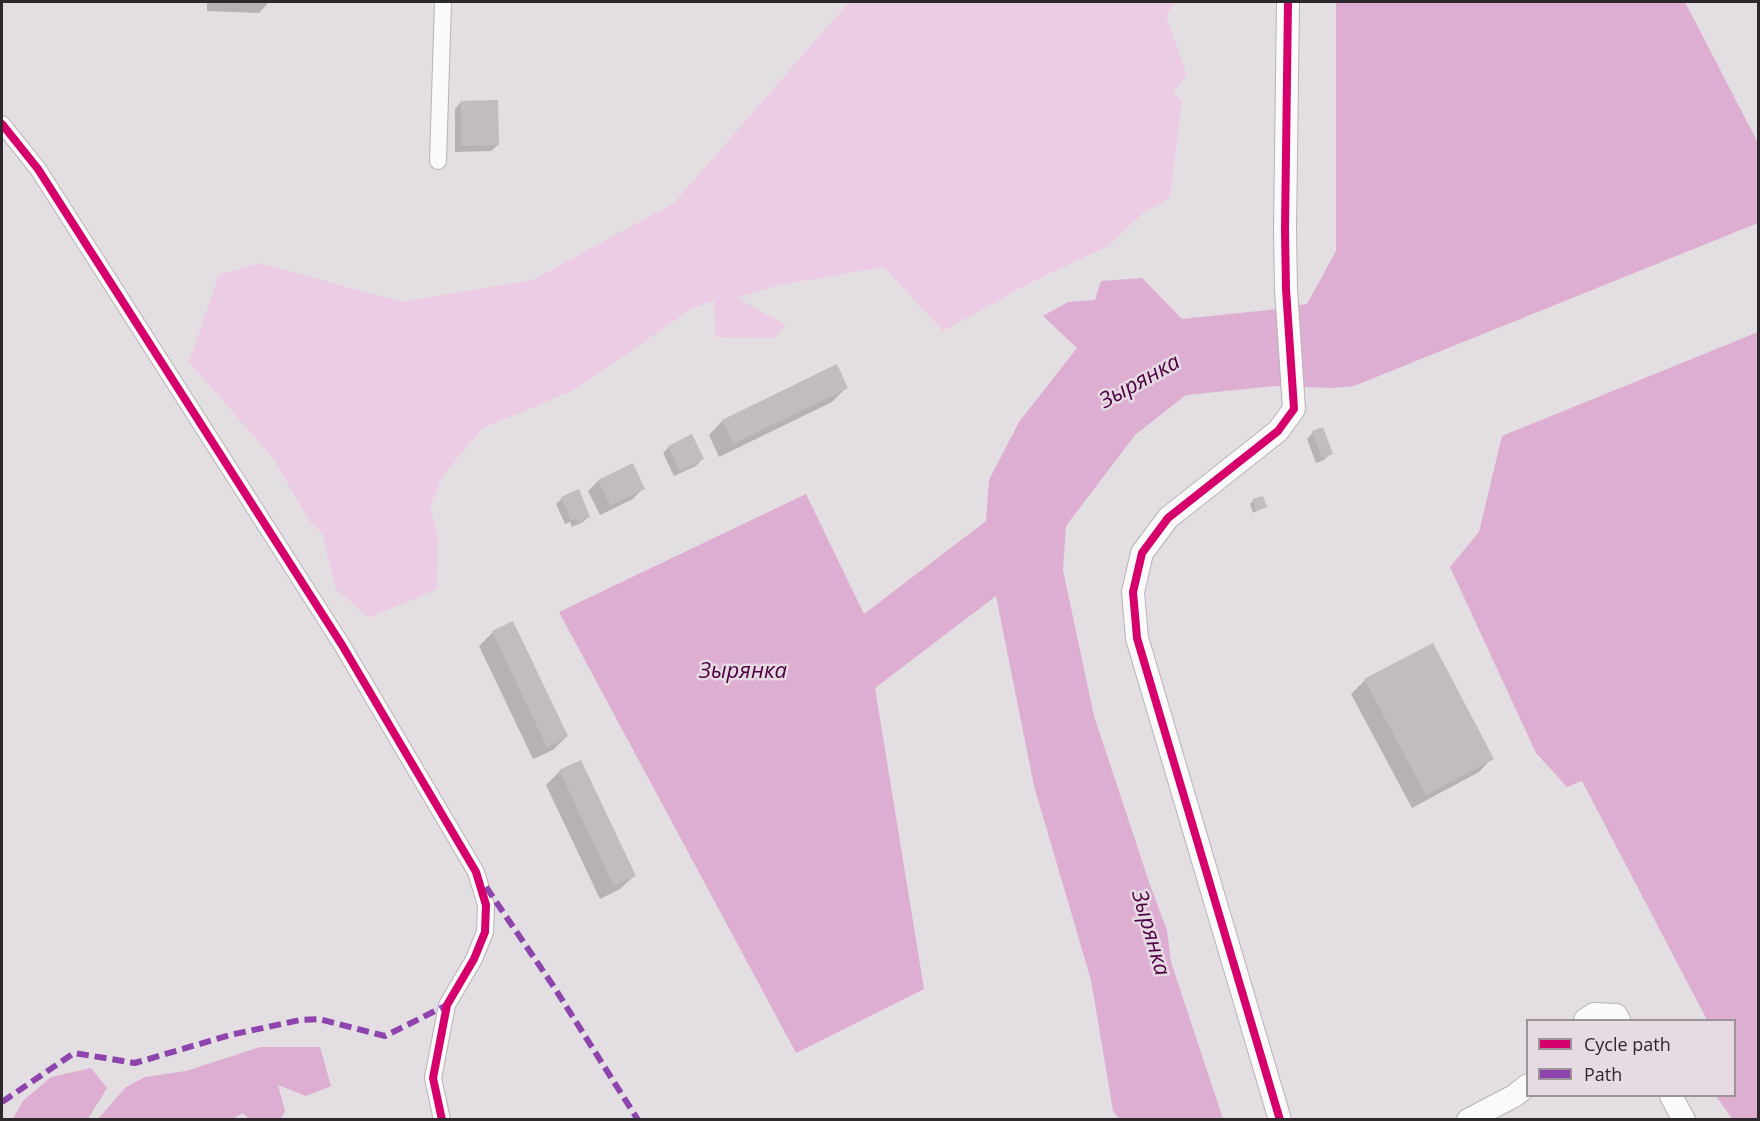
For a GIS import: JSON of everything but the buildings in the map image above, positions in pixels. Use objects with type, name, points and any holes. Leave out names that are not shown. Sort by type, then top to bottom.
[{"type":"street","points":[[438,161],[443,2]]},
{"type":"street","points":[[1280,1119],[1137,638],[1133,592],[1142,554],[1168,518],[1278,431],[1294,409],[1286,289],[1285,230],[1288,2]]},
{"type":"street","points":[[2,124],[38,169],[342,645],[476,872],[486,905],[485,932],[474,959],[447,1005],[434,1078],[442,1119]]},
{"type":"street","points":[[1586,1019],[1594,1014],[1616,1015],[1618,1019]]},
{"type":"street","points":[[1468,1119],[1514,1096],[1526,1086]]},
{"type":"street","points":[[1672,1097],[1684,1119]]},
{"type":"shaded area","points":[[849,2],[1175,2],[1166,16],[1187,75],[1172,93],[1182,100],[1170,197],[1142,214],[1108,246],[1030,283],[943,331],[884,267],[779,285],[736,298],[786,325],[774,338],[715,337],[714,300],[693,308],[574,390],[483,428],[443,475],[430,506],[438,538],[437,589],[369,618],[336,589],[322,533],[310,522],[273,458],[189,362],[219,275],[259,263],[402,302],[533,280],[674,203]]},
{"type":"water","name":"Зырянка","points":[[1336,2],[1685,2],[1758,143],[1758,223],[1354,386],[1333,388],[1275,386],[1186,395],[1135,435],[1066,526],[1063,570],[1094,716],[1167,930],[1171,962],[1223,1119],[1119,1119],[1113,1111],[1091,980],[1034,786],[996,596],[875,688],[924,989],[796,1053],[559,612],[806,494],[864,614],[986,521],[989,480],[1019,422],[1077,348],[1043,316],[1068,302],[1095,300],[1101,281],[1142,278],[1182,319],[1307,304],[1336,251]]},
{"type":"water","points":[[1758,332],[1758,1119],[1733,1120],[1717,1097],[1736,1097],[1736,1019],[1706,1019],[1582,781],[1567,787],[1536,753],[1450,567],[1479,532],[1502,436]]},
{"type":"water","points":[[260,1047],[320,1047],[331,1086],[306,1096],[278,1085],[285,1111],[281,1119],[249,1119],[243,1113],[231,1120],[95,1119],[98,1119],[126,1087],[145,1077],[186,1071]]},
{"type":"water","points":[[91,1068],[107,1088],[88,1119],[13,1119],[23,1101],[51,1077]]},
{"type":"marked path","points":[[486,887],[554,987],[638,1120]]},
{"type":"marked path","points":[[2,1102],[74,1053],[135,1063],[230,1035],[300,1020],[319,1019],[385,1036],[447,1005]]},
{"type":"cycle path","points":[[1280,1120],[1137,638],[1133,592],[1142,553],[1168,518],[1278,431],[1294,409],[1286,289],[1285,230],[1288,2]]},
{"type":"cycle path","points":[[2,124],[38,169],[342,645],[476,872],[486,905],[485,932],[474,959],[447,1005],[433,1078],[442,1120]]}]
